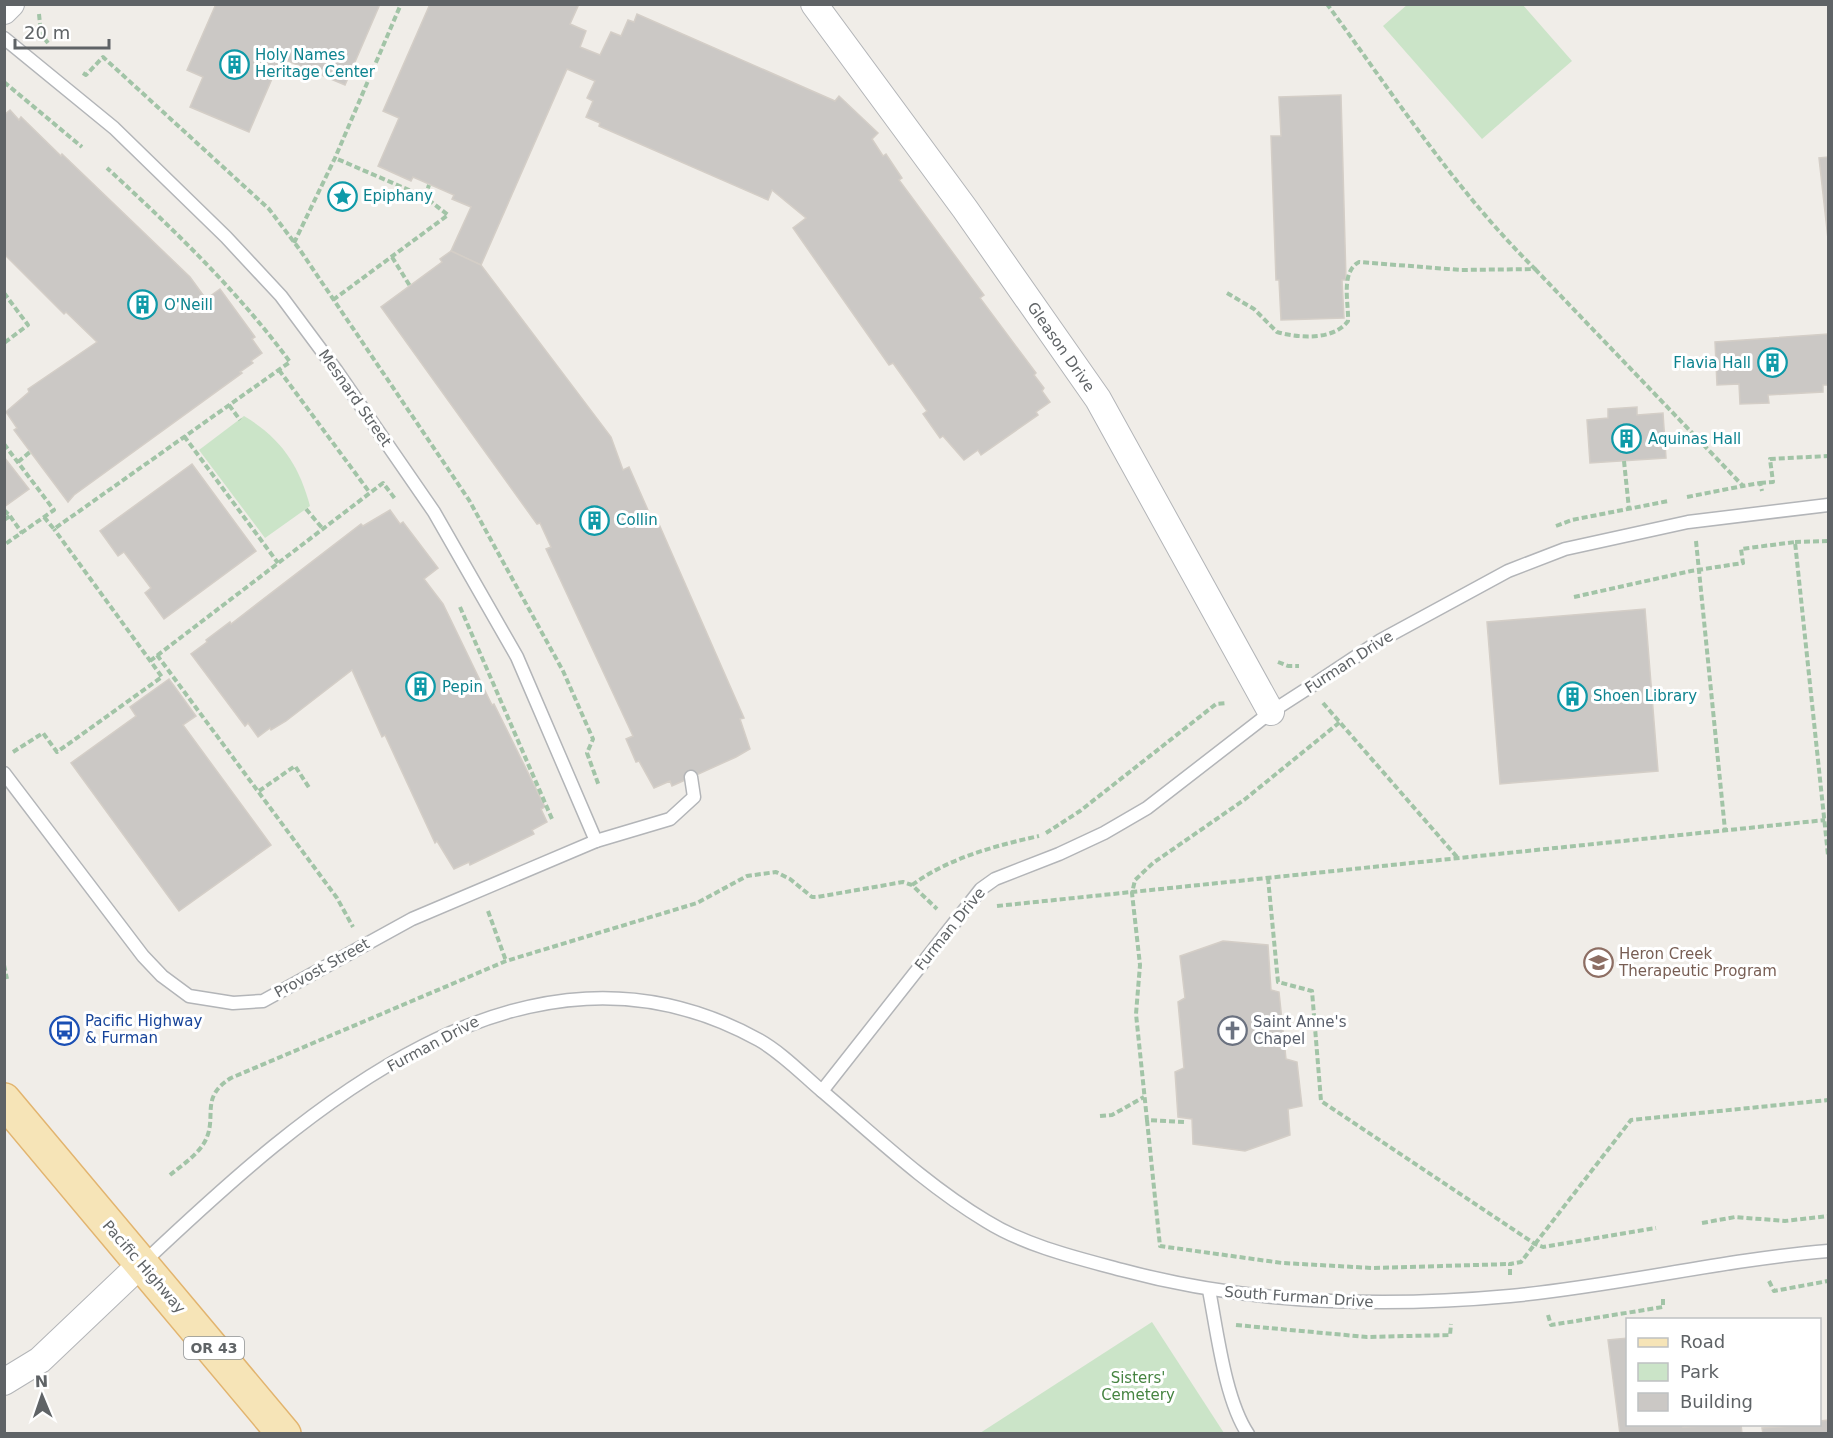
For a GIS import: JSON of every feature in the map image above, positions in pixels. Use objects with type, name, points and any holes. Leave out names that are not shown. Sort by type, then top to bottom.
[{"type":"main road","name":"Pacific Highway","points":[[4,1100],[284,1434]]},
{"type":"street","points":[[4,11],[11,4]]},
{"type":"street","name":"Gleason Drive","points":[[814,4],[965,209],[1098,399],[1271,712]]},
{"type":"street","points":[[4,1382],[40,1360],[141,1264]]},
{"type":"lane","name":"Mesnard Street","points":[[4,38],[114,128],[226,237],[273,288],[336,370],[425,498],[517,657],[596,841]]},
{"type":"lane","name":"Furman Drive","points":[[141,1264],[270,1148],[361,1084],[429,1043],[471,1022],[508,1010],[545,1002],[597,997],[647,1002],[705,1015],[760,1041],[822,1091],[981,889],[995,879],[1095,837],[1147,808],[1271,712],[1381,640],[1508,571],[1565,549],[1688,522],[1828,505]]},
{"type":"lane","name":"Provost Street","points":[[4,773],[143,956],[162,976],[189,996],[232,1002],[263,1001],[412,918],[596,841],[670,819],[694,797],[691,777]]},
{"type":"lane","name":"South Furman Drive","points":[[822,1091],[921,1176],[987,1222],[1031,1242],[1095,1263],[1162,1281],[1244,1296],[1377,1303],[1465,1299],[1533,1293],[1763,1256],[1828,1251]]},
{"type":"lane","points":[[1209,1290],[1223,1361],[1240,1422],[1248,1434]]},
{"type":"path","points":[[294,243],[335,158],[401,4]]},
{"type":"path","points":[[1327,4],[1450,172],[1511,245],[1743,486],[1773,482],[1770,459],[1828,456]]},
{"type":"path","points":[[4,82],[82,147]]},
{"type":"path","points":[[333,300],[448,215],[425,197],[335,158]]},
{"type":"path","points":[[54,529],[290,362],[266,329],[166,223],[107,168]]},
{"type":"path","points":[[425,197],[429,184]]},
{"type":"path","points":[[392,257],[410,286]]},
{"type":"path","points":[[1227,293],[1254,309],[1277,332],[1320,335],[1337,331],[1347,321],[1347,287],[1351,270],[1359,262],[1461,270],[1535,269]]},
{"type":"path","points":[[4,293],[28,326],[4,343]]},
{"type":"path","points":[[279,370],[370,493]]},
{"type":"path","points":[[229,405],[240,420]]},
{"type":"path","points":[[184,436],[278,563]]},
{"type":"path","points":[[4,444],[54,510],[4,545]]},
{"type":"path","points":[[18,462],[30,452]]},
{"type":"path","points":[[1624,461],[1629,508]]},
{"type":"path","points":[[150,661],[383,483],[405,513],[425,498]]},
{"type":"path","points":[[1760,483],[1762,492]]},
{"type":"path","points":[[306,509],[322,529]]},
{"type":"path","points":[[4,510],[22,533]]},
{"type":"path","points":[[4,520],[10,516]]},
{"type":"path","points":[[4,758],[43,733],[57,752],[162,677],[44,517]]},
{"type":"path","points":[[1773,538],[1776,545]]},
{"type":"path","points":[[1696,541],[1725,830]]},
{"type":"path","points":[[1574,597],[1743,563],[1741,549],[1795,542],[1828,541]]},
{"type":"path","points":[[1795,542],[1828,855]]},
{"type":"path","points":[[455,596],[552,819]]},
{"type":"path","points":[[157,655],[337,898],[353,927],[360,946]]},
{"type":"path","points":[[1321,701],[1457,857]]},
{"type":"path","points":[[912,885],[933,870],[994,846],[1044,835],[1080,811],[1216,704],[1227,703]]},
{"type":"path","points":[[1160,1253],[1136,1014],[1140,965],[1132,893],[1135,880],[1153,863],[1244,800],[1340,722]]},
{"type":"path","points":[[259,791],[295,766],[310,789]]},
{"type":"path","points":[[996,907],[1825,820]]},
{"type":"path","points":[[170,1175],[204,1143],[212,1098],[223,1083],[506,961],[697,903],[736,880],[757,873],[768,872],[783,875],[812,897],[903,882],[912,885],[939,911]]},
{"type":"path","points":[[1268,878],[1278,982],[1312,991],[1322,1101],[1535,1244],[1543,1246],[1656,1228]]},
{"type":"path","points":[[480,889],[506,961]]},
{"type":"path","points":[[4,965],[7,979]]},
{"type":"path","points":[[1100,1116],[1112,1114],[1144,1097]]},
{"type":"path","points":[[1160,1246],[1282,1263],[1373,1268],[1521,1262],[1630,1120],[1828,1101]]},
{"type":"path","points":[[1147,1120],[1184,1122]]},
{"type":"path","points":[[1702,1224],[1735,1216],[1785,1221],[1828,1216]]},
{"type":"path","points":[[1510,1263],[1510,1277]]},
{"type":"green space","points":[[1408,4],[1523,5],[1572,61],[1482,139],[1383,26]]},
{"type":"green space","points":[[244,416],[268,434],[287,454],[306,491],[310,506],[265,538],[199,450]]},
{"type":"green space","name":"Sisters' Cemetery","points":[[1152,1322],[1224,1433],[980,1433]]},
{"type":"building","name":"Holy Names Heritage Center","points":[[216,4],[380,4],[345,85],[281,58],[249,132],[190,107],[203,77],[187,70]]},
{"type":"building","points":[[430,4],[579,4],[570,24],[586,31],[580,47],[600,55],[611,32],[621,36],[628,20],[634,22],[637,14],[835,101],[839,96],[878,133],[872,139],[883,156],[886,154],[902,178],[899,180],[984,295],[980,298],[1036,373],[1034,375],[1044,388],[1042,391],[1050,402],[1036,412],[1038,415],[981,455],[978,450],[964,460],[943,436],[940,438],[923,414],[927,411],[893,363],[889,365],[793,228],[806,218],[772,190],[768,200],[599,126],[600,123],[586,117],[593,101],[587,98],[595,81],[567,69],[481,265],[451,251],[471,207],[452,199],[454,195],[413,177],[411,181],[378,166],[399,118],[383,111]]},
{"type":"building","points":[[1341,95],[1346,280],[1342,280],[1344,318],[1281,320],[1279,280],[1276,280],[1271,136],[1281,136],[1279,97]]},
{"type":"building","name":"O'Neill","points":[[10,110],[19,120],[21,117],[61,156],[62,154],[190,277],[206,299],[220,289],[255,337],[252,339],[262,353],[240,372],[242,373],[74,495],[68,502],[14,430],[17,428],[6,412],[29,392],[28,389],[97,342],[66,312],[64,314],[4,254],[4,115]]},
{"type":"building","points":[[1828,157],[1828,239],[1819,158]]},
{"type":"building","name":"Collin","points":[[451,251],[481,265],[611,437],[623,470],[629,467],[651,517],[655,515],[744,718],[740,719],[750,749],[672,786],[670,781],[654,788],[639,761],[636,762],[626,739],[633,736],[546,549],[551,547],[540,523],[537,524],[381,307],[442,262],[440,259]]},
{"type":"building","name":"Flavia Hall","points":[[1828,334],[1828,385],[1823,385],[1823,392],[1768,395],[1769,403],[1740,404],[1739,384],[1717,385],[1715,342]]},
{"type":"building","name":"Aquinas Hall","points":[[1637,407],[1637,415],[1663,413],[1666,458],[1590,463],[1587,420],[1608,418],[1608,409]]},
{"type":"building","points":[[4,457],[29,489],[4,507]]},
{"type":"building","points":[[192,464],[256,551],[164,619],[145,593],[151,588],[124,552],[118,556],[100,531]]},
{"type":"building","name":"Pepin","points":[[390,510],[400,524],[403,522],[438,568],[424,579],[443,604],[545,807],[541,809],[547,822],[532,830],[534,834],[470,865],[469,862],[454,869],[437,841],[435,843],[385,735],[382,737],[352,670],[286,721],[271,730],[270,728],[258,737],[248,723],[245,726],[191,654],[207,642],[206,640],[230,622],[231,624],[361,524],[363,526]]},
{"type":"building","name":"Shoen Library","points":[[1645,609],[1658,771],[1500,784],[1487,622]]},
{"type":"building","points":[[169,679],[196,716],[183,725],[271,845],[179,911],[71,763],[136,716],[130,707]]},
{"type":"building","name":"Saint Anne's Chapel","points":[[1223,941],[1268,945],[1271,990],[1279,992],[1286,1059],[1297,1062],[1302,1106],[1288,1109],[1290,1135],[1245,1151],[1193,1144],[1192,1119],[1178,1117],[1175,1072],[1184,1068],[1178,1002],[1185,998],[1180,956]]},
{"type":"building","points":[[1626,1338],[1626,1426],[1741,1426],[1742,1434],[1620,1434],[1608,1340]]},
{"type":"building","points":[[1828,1420],[1828,1434],[1763,1434],[1762,1428],[1821,1426],[1821,1421]]},
{"type":"place","name":"Holy Names Heritage Center","points":[[234,64]]},
{"type":"place","name":"Epiphany","points":[[342,196]]},
{"type":"place","name":"O'Neill","points":[[143,305]]},
{"type":"place","name":"Flavia Hall","points":[[1772,363]]},
{"type":"place","name":"Aquinas Hall","points":[[1627,439]]},
{"type":"place","name":"Collin","points":[[595,520]]},
{"type":"place","name":"Pepin","points":[[421,687]]},
{"type":"place","name":"Shoen Library","points":[[1572,696]]},
{"type":"place","name":"Heron Creek Therapeutic Program","points":[[1598,963]]},
{"type":"place","name":"Pacific Highway & Furman","points":[[64,1030]]},
{"type":"place","name":"Saint Anne's Chapel","points":[[1232,1031]]}]
